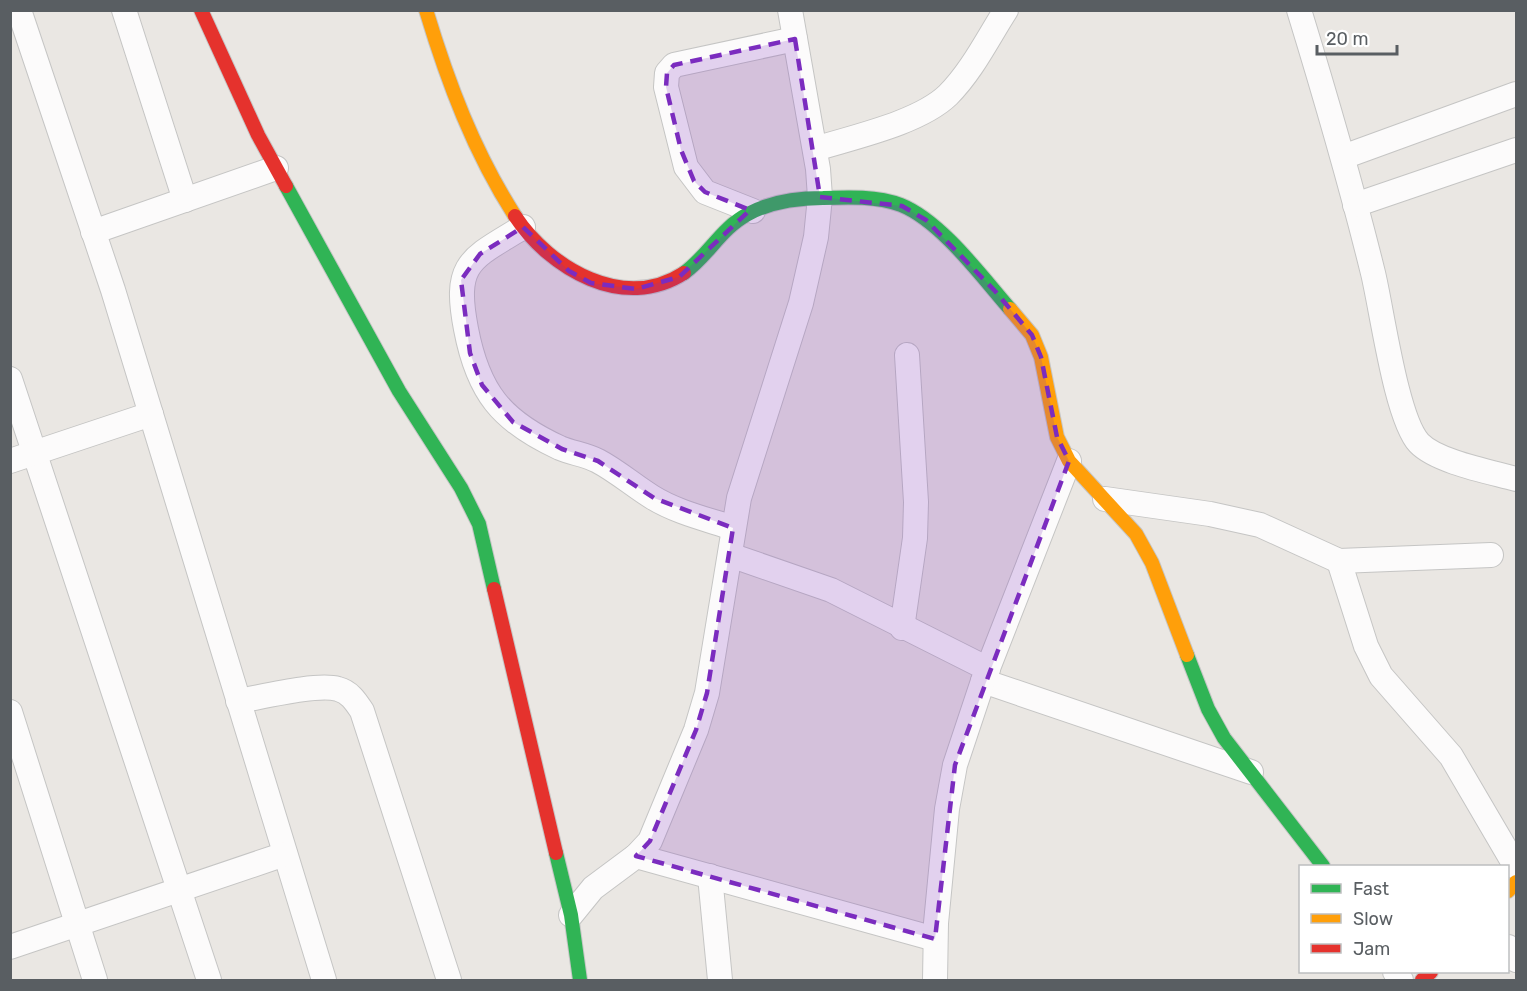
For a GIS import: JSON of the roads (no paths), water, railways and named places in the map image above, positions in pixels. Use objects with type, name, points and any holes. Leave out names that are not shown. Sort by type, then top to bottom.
[{"type":"street","points":[[19,10],[151,414],[324,981]]},
{"type":"street","points":[[124,10],[185,200]]},
{"type":"street","points":[[201,10],[258,135],[399,391],[461,488],[479,524],[571,915],[580,981]]},
{"type":"street","points":[[426,10],[436,45],[470,136],[508,208],[534,242],[569,271],[591,283],[636,289],[657,286],[679,277],[698,262],[731,225],[753,211],[772,205],[820,197],[871,199],[902,206],[927,220],[1032,335],[1041,357],[1057,437],[1070,461],[1136,534],[1152,563],[1208,709],[1224,738],[1321,865]]},
{"type":"street","points":[[571,915],[593,888],[636,856],[650,841],[696,730],[706,693],[739,498],[801,303],[816,237],[820,197],[815,149],[790,10]]},
{"type":"street","points":[[815,149],[884,128],[932,107],[946,97],[960,82],[1006,10]]},
{"type":"street","points":[[1299,10],[1343,157],[1401,406],[1410,429],[1419,444],[1436,454],[1516,479]]},
{"type":"street","points":[[753,211],[705,192],[694,181],[686,167],[673,118],[666,87],[667,73],[674,65],[795,39]]},
{"type":"street","points":[[1343,157],[1516,94]]},
{"type":"street","points":[[1355,205],[1516,150]]},
{"type":"street","points":[[93,232],[276,168]]},
{"type":"street","points":[[523,227],[480,254],[467,267],[461,280],[460,302],[470,353],[486,392],[513,422],[533,435],[562,449],[598,461],[654,498],[680,510],[733,528]]},
{"type":"street","points":[[902,628],[915,538],[916,502],[907,355]]},
{"type":"street","points":[[10,379],[209,981]]},
{"type":"street","points":[[10,460],[151,414]]},
{"type":"street","points":[[935,981],[935,939],[947,810],[955,765],[985,675],[1070,461]]},
{"type":"street","points":[[1105,499],[1210,514],[1260,525],[1339,561],[1491,555]]},
{"type":"street","points":[[730,555],[831,590],[985,675],[1251,772]]},
{"type":"street","points":[[1339,561],[1366,646],[1381,676],[1451,756],[1516,867]]},
{"type":"street","points":[[238,700],[318,688],[339,689],[354,698],[362,711],[449,981]]},
{"type":"street","points":[[10,712],[94,981]]},
{"type":"street","points":[[10,947],[285,854]]},
{"type":"street","points":[[636,856],[935,939]]},
{"type":"street","points":[[710,876],[720,981]]}]
